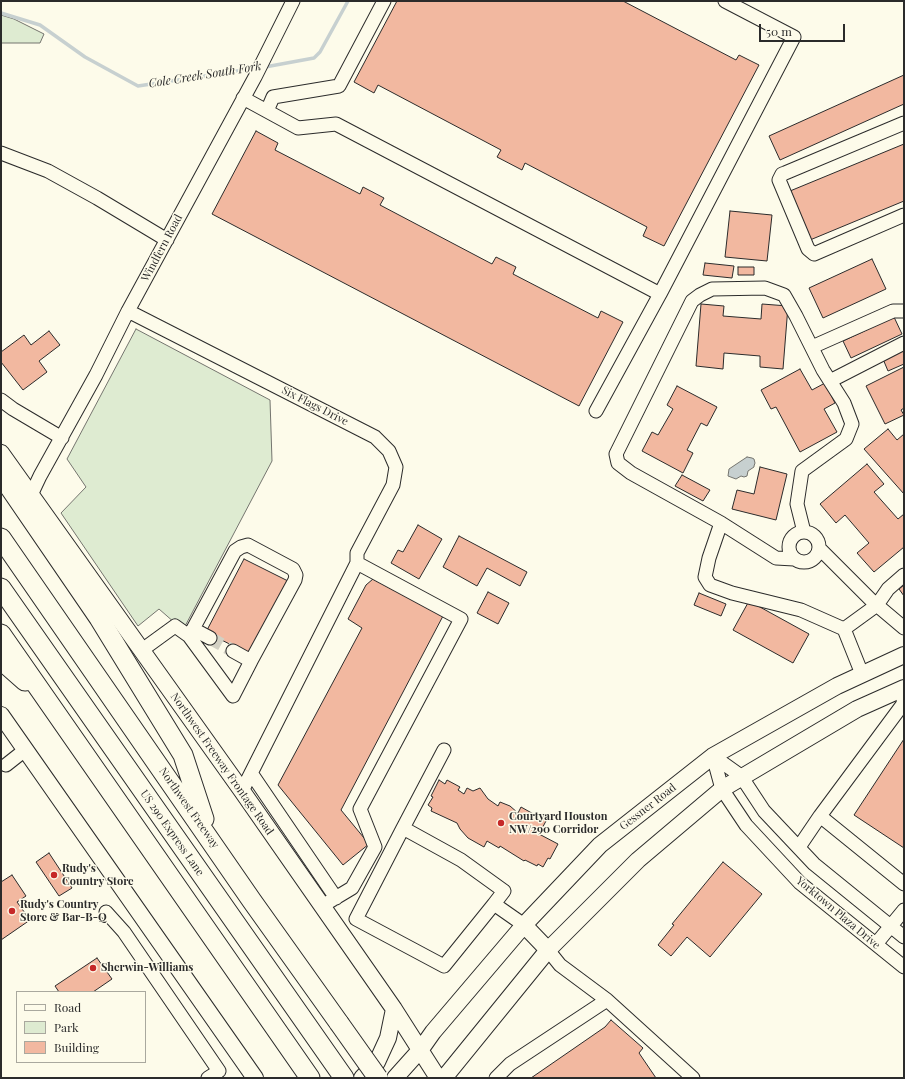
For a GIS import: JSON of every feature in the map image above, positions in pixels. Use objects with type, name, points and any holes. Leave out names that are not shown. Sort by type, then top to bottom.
[{"type":"highway","points":[[1,475],[99,618],[183,755],[210,839]]},
{"type":"highway","name":"Northwest Freeway","points":[[1,538],[252,901],[378,1078]]},
{"type":"highway","name":"US 290 Express Lane","points":[[1,588],[344,1078]]},
{"type":"highway","points":[[1,634],[306,1073]]},
{"type":"highway","points":[[1,660],[46,700]]},
{"type":"main road","name":"Northwest Freeway Frontage Road","points":[[1,453],[242,791],[329,902],[438,1078]]},
{"type":"main road","name":"Gessner Road","points":[[396,1078],[433,1032],[524,926],[600,845],[713,756],[837,686],[904,655]]},
{"type":"main road","points":[[444,1078],[548,950],[638,860],[722,788],[857,709],[904,688]]},
{"type":"main road","points":[[1,715],[255,1078]]},
{"type":"main road","points":[[524,926],[548,950]]},
{"type":"main road","points":[[362,1078],[377,1062],[388,1038],[394,1009]]},
{"type":"street","name":"Windfern Road","points":[[31,495],[263,61],[293,1]]},
{"type":"street","points":[[267,111],[273,98],[339,86],[384,1]]},
{"type":"street","points":[[596,412],[660,294],[794,37],[725,1]]},
{"type":"street","points":[[243,98],[298,128],[336,124],[660,294]]},
{"type":"street","points":[[904,123],[782,174],[779,180],[808,249],[814,254],[904,215]]},
{"type":"street","points":[[1,153],[48,171],[97,198],[166,240]]},
{"type":"street","points":[[794,559],[789,551],[790,542],[795,535],[804,532],[815,537],[818,542],[818,554],[810,561],[805,563],[794,559],[776,558],[721,523],[631,473],[618,462],[616,454],[692,301],[712,289],[765,288],[784,295],[844,404],[852,424],[846,439],[802,471],[797,504],[804,532]]},
{"type":"street","name":"Six Flags Drive","points":[[128,311],[375,437],[389,451],[396,467],[394,484],[357,553],[357,562],[242,791]]},
{"type":"street","points":[[812,347],[893,311],[904,312]]},
{"type":"street","points":[[830,381],[904,343]]},
{"type":"street","points":[[1,400],[13,409],[62,438]]},
{"type":"street","points":[[721,523],[704,577],[710,585],[732,593],[801,610],[844,628],[862,674]]},
{"type":"street","points":[[248,545],[293,569],[296,575],[295,580],[233,696],[191,633],[235,551],[241,547],[248,545]]},
{"type":"street","points":[[819,548],[877,605],[904,628]]},
{"type":"street","points":[[251,773],[329,902],[352,888],[375,847],[360,809],[461,619],[357,562]]},
{"type":"street","points":[[844,628],[877,605],[888,589],[904,575]]},
{"type":"street","points":[[142,650],[175,626],[191,633],[210,638]]},
{"type":"street","points":[[233,651],[251,661]]},
{"type":"street","points":[[799,847],[820,816],[904,704],[904,688]]},
{"type":"street","points":[[6,765],[25,750]]},
{"type":"street","points":[[403,828],[462,860],[504,891],[444,966],[356,919],[403,828],[444,750]]},
{"type":"street","name":"Yorktown Plaza Drive","points":[[713,756],[741,776],[764,811],[814,864],[904,937]]},
{"type":"street","name":"Yorktown Plaza Drive","points":[[713,756],[722,788],[746,825],[800,883],[904,967]]},
{"type":"street","points":[[820,816],[904,884]]},
{"type":"street","points":[[494,904],[524,926]]},
{"type":"street","points":[[876,944],[904,910]]},
{"type":"street","points":[[106,912],[124,932],[217,1076]]},
{"type":"street","points":[[548,950],[560,965],[607,1000],[693,1078]]},
{"type":"street","points":[[496,1078],[510,1064],[607,1000]]},
{"type":"green space","points":[[1,15],[14,19],[44,34],[40,43],[1,43]]},
{"type":"green space","points":[[136,329],[270,400],[272,461],[183,630],[159,609],[138,626],[61,513],[86,487],[67,459]]},
{"type":"shaded area","points":[[747,457],[754,459],[755,463],[754,467],[748,471],[747,476],[741,476],[736,479],[728,476],[729,469]]},
{"type":"building","points":[[397,1],[623,1],[736,60],[739,55],[759,65],[664,246],[643,236],[647,227],[525,163],[522,170],[497,157],[501,150],[378,85],[374,93],[354,82]]},
{"type":"building","points":[[904,75],[904,104],[780,160],[769,136]]},
{"type":"building","points":[[256,131],[278,143],[275,150],[360,194],[363,187],[384,198],[380,205],[492,264],[496,257],[516,267],[513,274],[598,318],[601,311],[623,322],[579,406],[212,214]]},
{"type":"building","points":[[904,144],[904,201],[810,240],[790,191]]},
{"type":"building","points":[[730,211],[772,215],[767,261],[725,257]]},
{"type":"building","points":[[872,259],[886,289],[823,318],[809,288]]},
{"type":"building","points":[[705,263],[734,266],[732,278],[703,275]]},
{"type":"building","points":[[738,267],[754,267],[754,275],[738,275]]},
{"type":"building","points":[[701,304],[724,306],[723,316],[761,319],[762,304],[788,306],[783,369],[760,367],[760,356],[724,353],[723,369],[696,366]]},
{"type":"building","points":[[894,317],[902,334],[851,358],[843,341]]},
{"type":"building","points":[[49,331],[60,345],[39,361],[47,372],[23,390],[1,362],[1,352],[24,335],[31,345]]},
{"type":"building","points":[[904,350],[904,364],[888,371],[883,359]]},
{"type":"building","points":[[904,367],[904,408],[901,410],[904,415],[885,424],[866,386]]},
{"type":"building","points":[[800,369],[812,390],[825,383],[835,403],[824,409],[837,432],[800,452],[776,407],[771,409],[761,390]]},
{"type":"building","points":[[677,386],[717,407],[707,426],[701,423],[687,450],[693,453],[683,473],[642,451],[652,432],[658,435],[673,409],[667,405]]},
{"type":"building","points":[[888,429],[897,440],[904,434],[904,494],[864,449]]},
{"type":"building","points":[[867,464],[884,484],[874,492],[898,519],[904,514],[904,547],[874,572],[857,553],[869,543],[845,515],[836,523],[820,504]]},
{"type":"building","points":[[760,467],[787,474],[776,520],[732,509],[737,490],[754,494]]},
{"type":"building","points":[[682,475],[710,490],[703,501],[675,486]]},
{"type":"building","points":[[418,525],[442,539],[419,579],[391,563],[398,550],[403,552]]},
{"type":"building","points":[[459,536],[527,572],[520,586],[487,568],[477,586],[443,567]]},
{"type":"building","points":[[244,559],[288,581],[249,654],[206,632]]},
{"type":"building","points":[[373,579],[443,616],[341,810],[369,844],[343,865],[278,785],[362,628],[348,619],[366,585]]},
{"type":"building","points":[[904,585],[904,596],[899,589]]},
{"type":"building","points":[[488,592],[509,603],[498,624],[477,613]]},
{"type":"building","points":[[699,593],[726,604],[721,616],[694,605]]},
{"type":"building","points":[[749,601],[809,634],[793,663],[733,630]]},
{"type":"building","points":[[904,739],[904,848],[854,815]]},
{"type":"building","name":"Courtyard Houston NW/290 Corridor","points":[[439,780],[445,784],[447,780],[460,787],[458,790],[464,794],[467,788],[473,791],[480,788],[488,799],[498,806],[500,802],[510,806],[518,813],[521,807],[546,821],[539,834],[558,844],[550,859],[548,858],[543,867],[538,864],[537,866],[525,860],[524,861],[500,846],[499,848],[487,841],[484,847],[468,838],[457,823],[431,811],[432,808],[428,805],[433,797],[431,796]]},
{"type":"building","name":"Rudy's Country Store","points":[[49,853],[72,888],[59,896],[36,862]]},
{"type":"building","points":[[723,862],[762,894],[710,957],[687,937],[671,956],[658,945],[674,925],[672,924]]},
{"type":"building","name":"Rudy's Country Store & Bar-B-Q","points":[[12,875],[26,896],[17,902],[30,920],[1,940],[1,882]]},
{"type":"building","name":"Sherwin-Williams","points":[[97,958],[112,979],[94,991],[58,991],[55,986]]},
{"type":"building","points":[[611,1020],[643,1048],[639,1053],[656,1078],[531,1078],[605,1027]]},
{"type":"waterway","name":"Cole Creek South Fork","points":[[265,67],[314,58],[320,52],[348,1]]},
{"type":"waterway","name":"Cole Creek South Fork","points":[[1,13],[40,25],[85,57],[138,86],[257,68]]},
{"type":"tunnel","points":[[210,638],[233,651]]},
{"type":"place","name":"Courtyard Houston NW/290 Corridor","points":[[501,823]]},
{"type":"place","name":"Rudy's Country Store","points":[[54,875]]},
{"type":"place","name":"Rudy's Country Store & Bar-B-Q","points":[[12,911]]},
{"type":"place","name":"Sherwin-Williams","points":[[93,968]]}]
